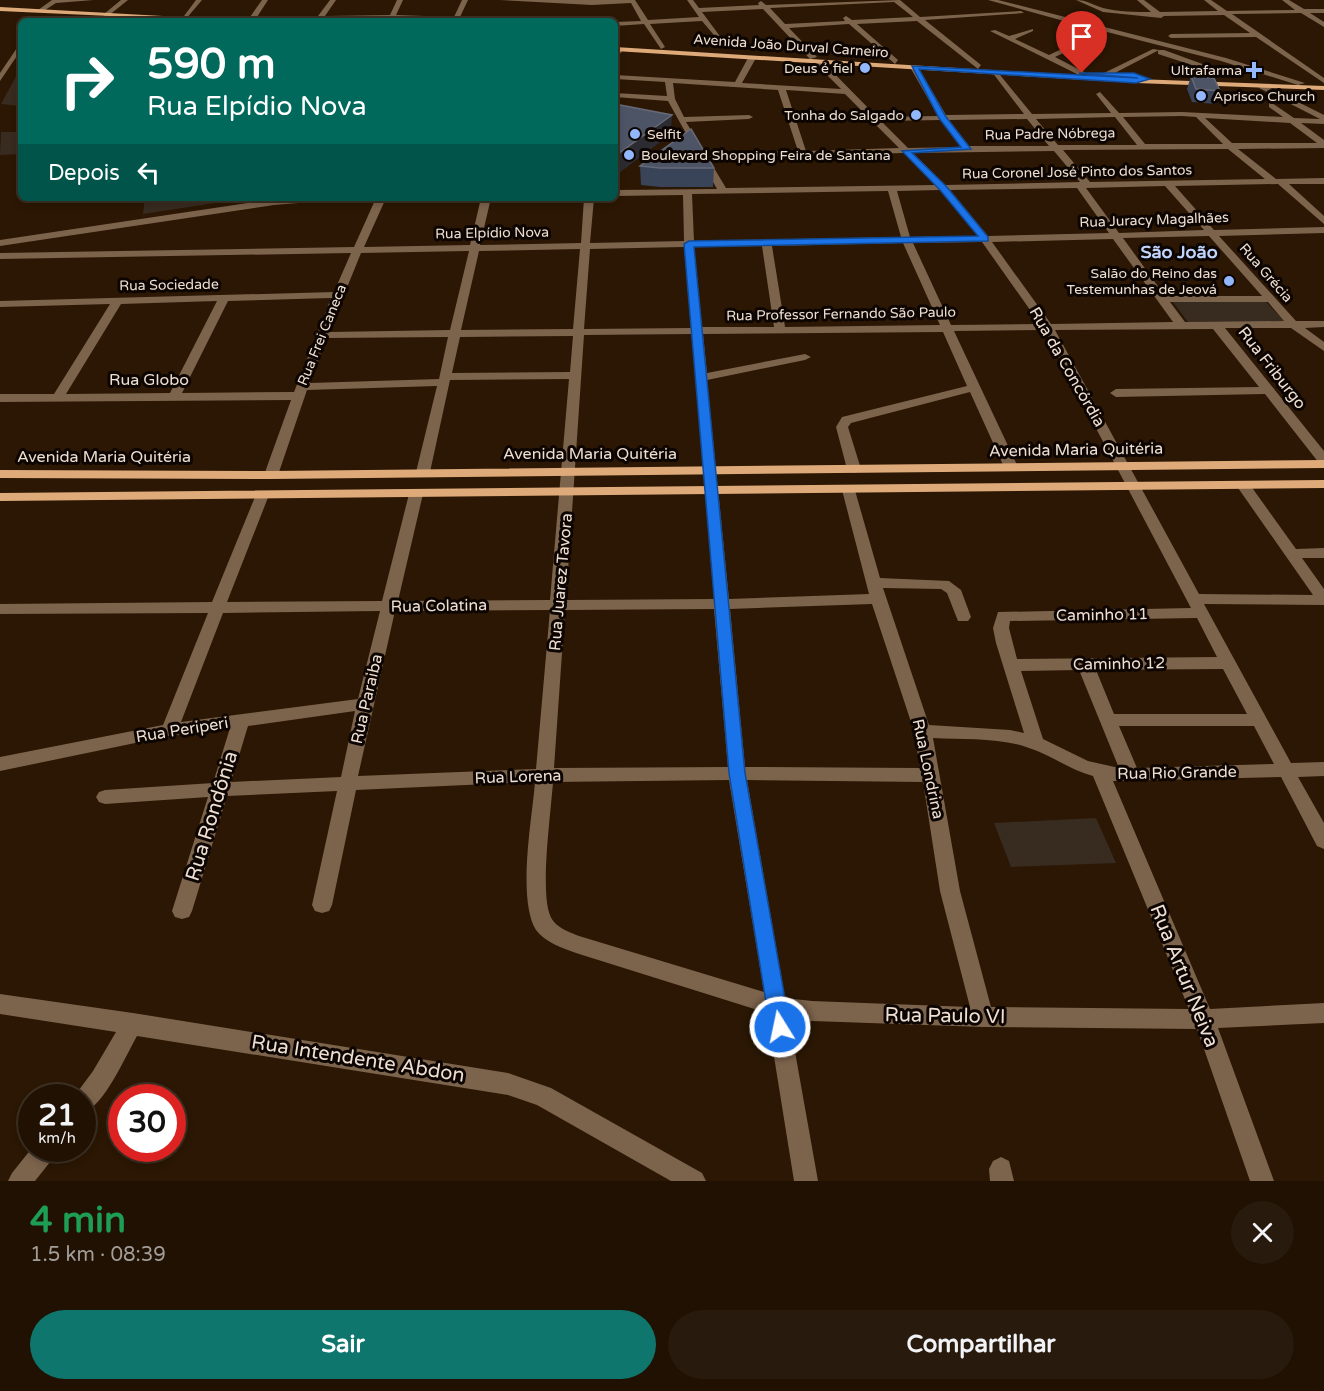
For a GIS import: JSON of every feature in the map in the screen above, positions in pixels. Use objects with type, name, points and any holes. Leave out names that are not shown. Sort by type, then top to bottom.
[{"type":"main road","points":[[0,11],[80,18]]},
{"type":"main road","points":[[38,16],[106,15],[152,18]]},
{"type":"main road","name":"Avenida João Durval Carneiro","points":[[618,48],[661,47],[996,72],[1324,82]]},
{"type":"main road","name":"Avenida João Durval Carneiro","points":[[618,48],[752,58],[895,62],[1108,73],[1135,78]]},
{"type":"main road","name":"Avenida João Durval Carneiro","points":[[1168,79],[1324,88]]},
{"type":"main road","name":"Avenida Maria Quitéria","points":[[0,474],[70,472],[271,475],[1324,462]]},
{"type":"main road","points":[[59,496],[51,487],[54,482],[70,472]]},
{"type":"main road","points":[[0,497],[711,492],[1324,484]]},
{"type":"street","points":[[38,16],[55,1],[91,0]]},
{"type":"street","points":[[106,15],[125,0]]},
{"type":"street","points":[[185,18],[199,0]]},
{"type":"street","points":[[253,18],[266,0]]},
{"type":"street","points":[[321,18],[333,0]]},
{"type":"street","points":[[391,18],[400,0]]},
{"type":"street","points":[[456,18],[465,0]]},
{"type":"street","points":[[502,0],[592,3],[633,1],[661,47]]},
{"type":"street","points":[[690,0],[719,39]]},
{"type":"street","name":"Rua da Concórdia","points":[[758,0],[943,188],[985,239],[1048,327],[1324,841]]},
{"type":"street","points":[[696,10],[894,0],[978,67]]},
{"type":"street","points":[[991,0],[1102,32],[1257,67],[1300,82]]},
{"type":"street","points":[[1079,0],[1117,15],[1324,11]]},
{"type":"street","points":[[1140,0],[1168,22]]},
{"type":"street","points":[[1207,0],[1324,82]]},
{"type":"street","points":[[1285,0],[1324,25]]},
{"type":"street","points":[[829,2],[895,62]]},
{"type":"street","points":[[784,26],[1030,13]]},
{"type":"street","points":[[618,24],[703,19]]},
{"type":"street","points":[[1178,28],[1187,36]]},
{"type":"street","points":[[1010,38],[1032,30]]},
{"type":"street","points":[[993,31],[1082,73]]},
{"type":"street","points":[[1050,57],[1102,32]]},
{"type":"street","points":[[1171,36],[1257,35]]},
{"type":"street","points":[[1123,37],[1204,66]]},
{"type":"street","points":[[0,79],[16,48]]},
{"type":"street","points":[[1108,73],[1155,50]]},
{"type":"street","points":[[737,86],[752,58]]},
{"type":"street","points":[[1257,67],[1278,64],[1320,64]]},
{"type":"street","points":[[914,67],[943,118],[967,149]]},
{"type":"street","points":[[996,72],[1084,186],[1113,234],[1181,325]]},
{"type":"street","points":[[618,77],[850,92]]},
{"type":"street","points":[[669,81],[671,99],[681,120],[705,156],[724,192]]},
{"type":"street","points":[[1262,86],[1324,118]]},
{"type":"street","points":[[781,88],[803,154]]},
{"type":"street","points":[[1100,94],[1143,147]]},
{"type":"street","points":[[618,95],[671,99]]},
{"type":"street","points":[[1272,105],[1324,144]]},
{"type":"street","points":[[873,119],[1198,115],[1324,122]]},
{"type":"street","points":[[1198,115],[1230,146],[1324,221]]},
{"type":"street","points":[[681,120],[749,117]]},
{"type":"street","points":[[677,130],[688,132]]},
{"type":"street","name":"Rua Padre Nóbrega","points":[[705,156],[967,149],[1324,144]]},
{"type":"street","name":"Rua Coronel José Pinto dos Santos","points":[[618,193],[1324,181]]},
{"type":"street","name":"Rua Grécia","points":[[1168,184],[1293,324],[1324,348]]},
{"type":"street","points":[[892,189],[906,239],[972,388],[1011,467]]},
{"type":"street","points":[[687,191],[689,244],[737,773],[806,1181]]},
{"type":"street","points":[[0,243],[286,201]]},
{"type":"street","name":"Rua Frei Caneca","points":[[271,475],[322,335],[357,249],[380,201]]},
{"type":"street","points":[[423,472],[477,247],[485,201]]},
{"type":"street","name":"Rua Juarez Tavora","points":[[576,944],[553,935],[542,925],[538,915],[536,885],[570,471],[589,201]]},
{"type":"street","name":"Rua Juracy Magalhães","points":[[985,239],[1210,231],[1324,230]]},
{"type":"street","name":"Rua Elpídio Nova","points":[[0,256],[985,239]]},
{"type":"street","points":[[766,242],[780,329]]},
{"type":"street","points":[[0,269],[12,256]]},
{"type":"street","name":"Rua Sociedade","points":[[0,304],[338,296]]},
{"type":"street","points":[[174,397],[224,298]]},
{"type":"street","points":[[1163,299],[1271,299]]},
{"type":"street","points":[[58,398],[117,301]]},
{"type":"street","name":"Rua Professor Fernando São Paulo","points":[[322,335],[1324,324]]},
{"type":"street","name":"Rua Friburgo","points":[[1216,325],[1324,462]]},
{"type":"street","points":[[701,378],[805,357]]},
{"type":"street","name":"Rua Globo","points":[[0,398],[174,397],[300,392],[445,379],[577,375]]},
{"type":"street","points":[[854,469],[842,427],[846,420],[972,388]]},
{"type":"street","points":[[1116,393],[1269,390]]},
{"type":"street","points":[[1243,485],[1324,600]]},
{"type":"street","name":"Rua Londrina","points":[[849,490],[877,591],[923,731],[954,909],[983,1017]]},
{"type":"street","name":"Rua Paraiba","points":[[322,905],[365,704],[416,494]]},
{"type":"street","points":[[170,730],[262,495]]},
{"type":"street","points":[[1290,554],[1324,553]]},
{"type":"street","name":"Rua Colatina","points":[[0,609],[722,604],[944,584],[954,590],[963,617]]},
{"type":"street","points":[[1197,606],[1324,600]]},
{"type":"street","name":"Caminho 11","points":[[1011,665],[1001,628],[1003,616],[1197,606]]},
{"type":"street","name":"Caminho 12","points":[[1011,665],[1227,663]]},
{"type":"street","points":[[1085,664],[1131,775]]},
{"type":"street","points":[[1011,665],[1036,743]]},
{"type":"street","name":"Rua Periperi","points":[[0,764],[170,730],[365,704]]},
{"type":"street","points":[[1108,720],[1259,720]]},
{"type":"street","name":"Rua Rondônia","points":[[182,910],[241,721]]},
{"type":"street","name":"Rua Rio Grande","points":[[923,731],[989,734],[1036,743],[1070,761],[1100,772],[1131,775],[1324,770]]},
{"type":"street","name":"Rua Artur Neiva","points":[[1100,772],[1203,1019],[1262,1181]]},
{"type":"street","name":"Rua Lorena","points":[[105,797],[221,789],[546,775],[737,773],[932,775]]},
{"type":"street","name":"Rua Paulo VI","points":[[576,944],[776,1005],[812,1011],[983,1017],[1203,1019],[1324,1013]]},
{"type":"street","name":"Rua Intendente Abdon","points":[[0,1004],[133,1023],[508,1084],[543,1096],[694,1181]]},
{"type":"street","points":[[96,1084],[133,1023]]},
{"type":"street","points":[[20,1181],[35,1162]]},
{"type":"shaded area","points":[[18,73],[18,106],[1,104]]},
{"type":"shaded area","points":[[1,132],[18,132],[18,154],[0,155]]},
{"type":"shaded area","points":[[145,201],[228,201],[143,214]]},
{"type":"shaded area","points":[[1173,302],[1266,302],[1284,321],[1188,322]]},
{"type":"shaded area","points":[[1096,818],[1116,863],[1011,867],[994,823]]},
{"type":"building","points":[[1191,76],[1214,78],[1220,91],[1196,89]]},
{"type":"building","points":[[618,105],[672,115],[618,154]]},
{"type":"building","points":[[691,129],[714,168],[640,166]]},
{"type":"place","name":"Deus é fiel","points":[[865,68]]},
{"type":"place","name":"Ultrafarma","points":[[1254,70]]},
{"type":"place","name":"Aprisco Church","points":[[1201,96]]},
{"type":"place","name":"Tonha do Salgado","points":[[916,115]]},
{"type":"place","name":"Selfit","points":[[635,134]]},
{"type":"place","name":"Boulevard Shopping Feira de Santana","points":[[629,155]]},
{"type":"place","name":"Salão do Reino das Testemunhas de Jeová","points":[[1229,281]]},
{"type":"district","name":"São João","points":[[1179,252]]},
{"type":"route","points":[[780,1027],[737,773],[689,244],[985,239],[943,188],[905,151],[967,149],[943,118],[914,67],[1136,81],[1146,79],[1134,75],[1082,73]]}]
